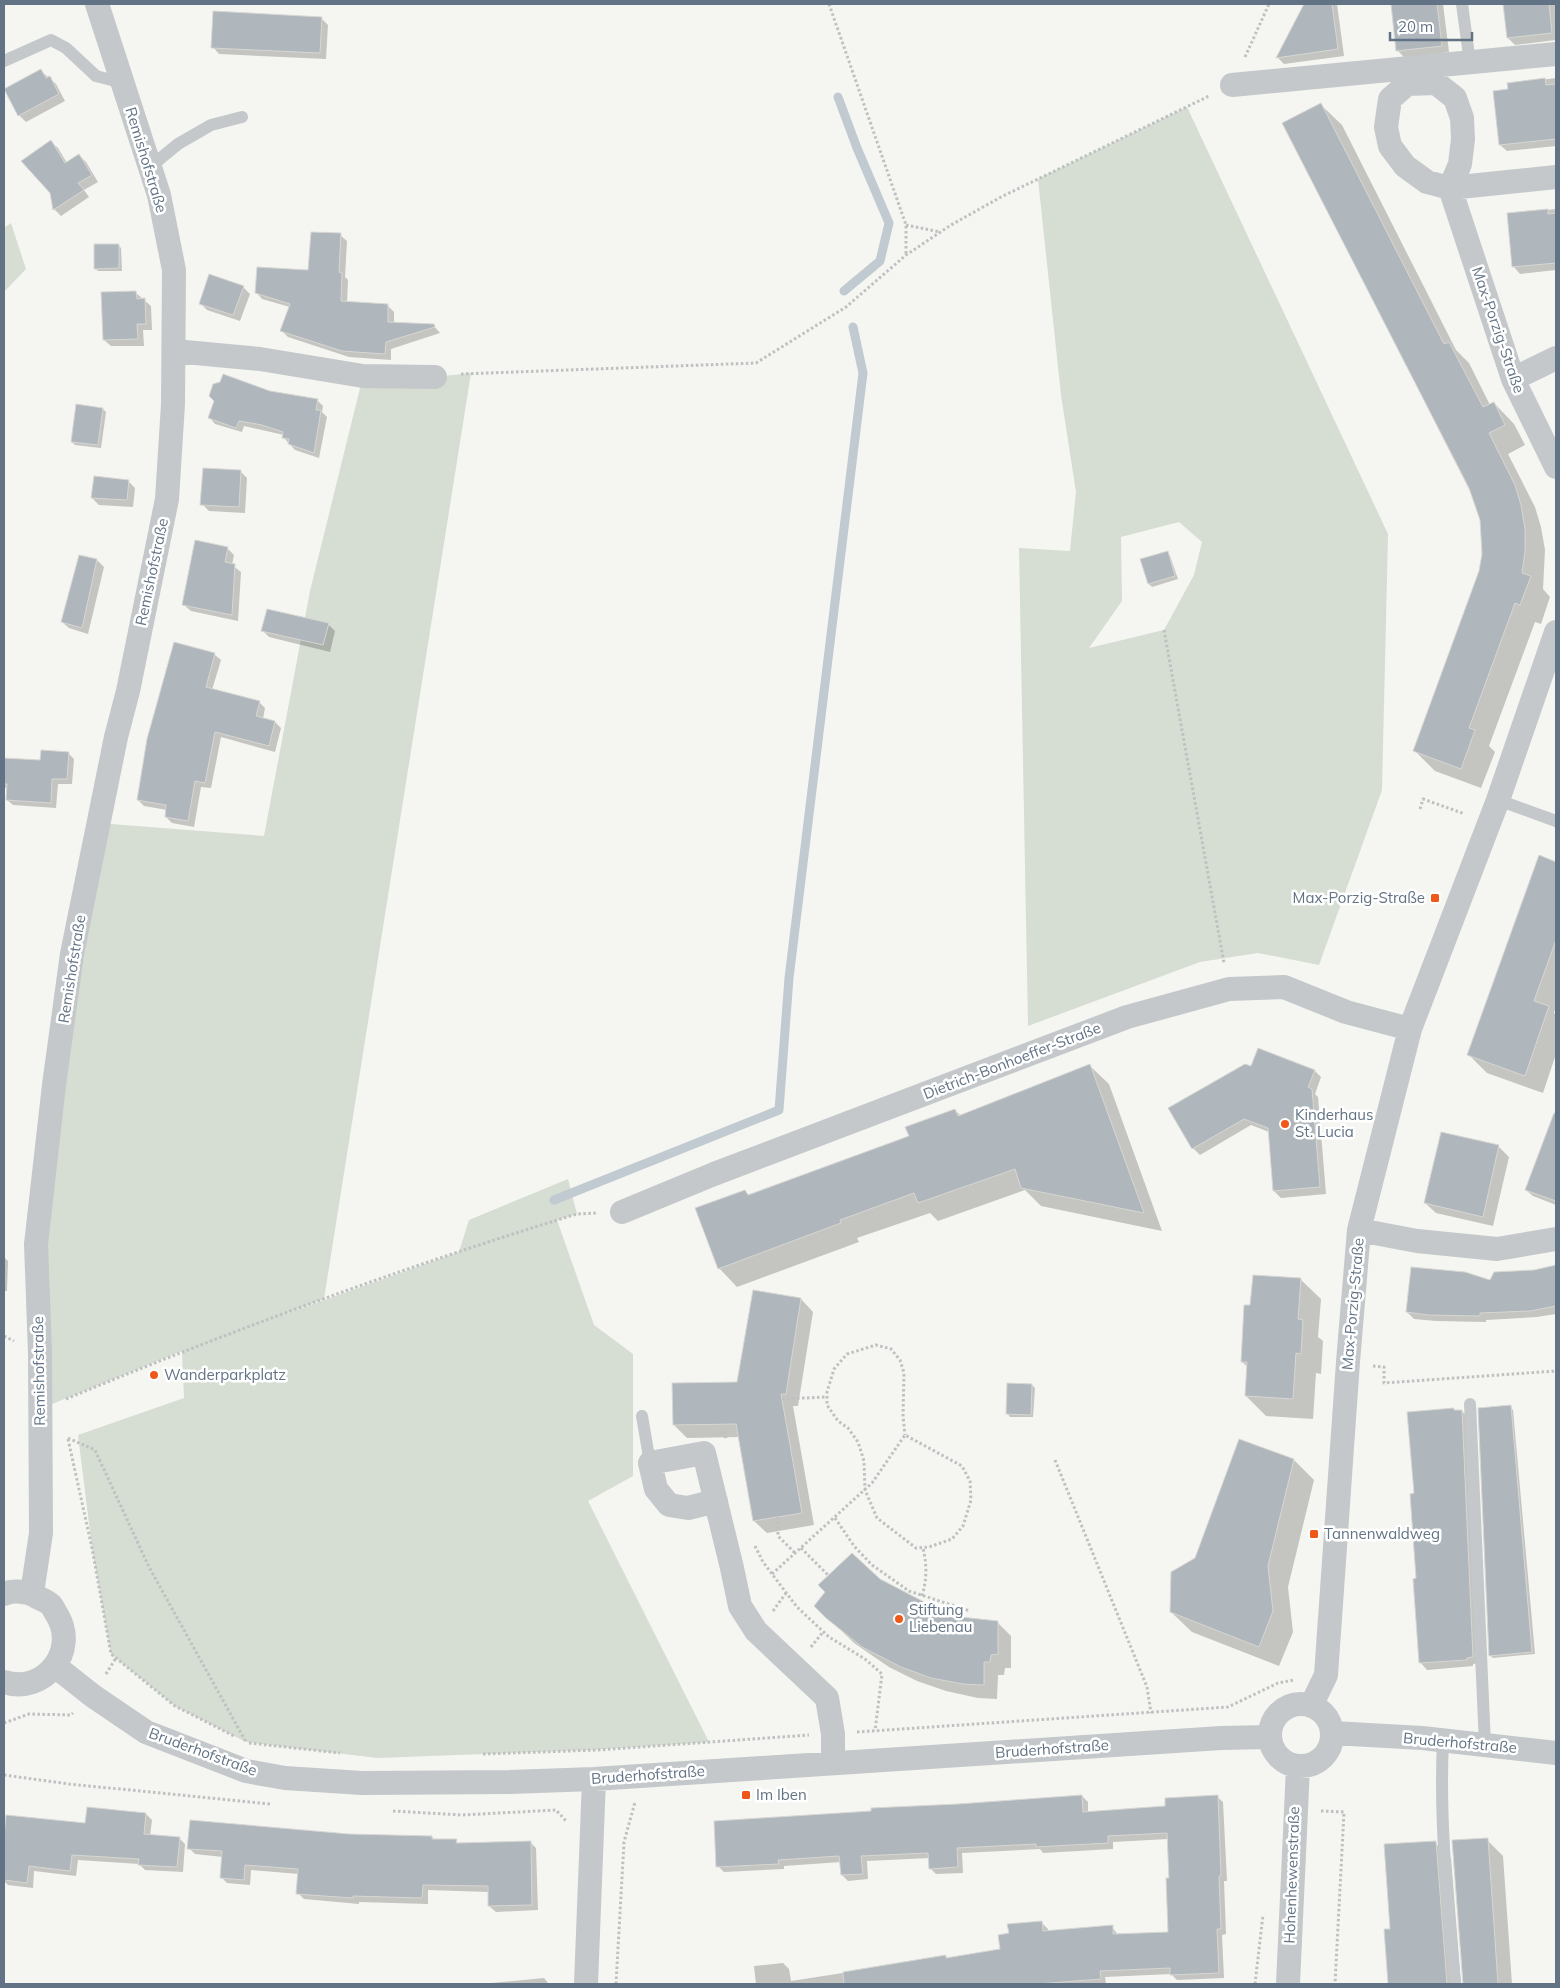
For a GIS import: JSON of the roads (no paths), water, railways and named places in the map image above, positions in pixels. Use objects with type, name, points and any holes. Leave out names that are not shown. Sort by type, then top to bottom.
[{"type":"street","name":"Remishofstraße","points":[[32,1593],[42,1533],[40,1353],[36,1244],[54,1085],[74,945],[167,499],[173,404],[174,270],[159,195],[97,4]]},
{"type":"street","points":[[1556,54],[1470,63],[1407,84],[1390,99],[1386,127],[1390,146],[1405,166],[1427,182],[1450,188],[1556,177]]},
{"type":"street","points":[[1232,85],[1438,74]]},
{"type":"street","points":[[1438,74],[1455,98],[1462,118],[1464,139],[1460,164],[1450,188]]},
{"type":"street","name":"Max-Porzig-Straße","points":[[1450,188],[1513,379],[1556,467]]},
{"type":"street","points":[[174,351],[260,359],[363,376],[436,377]]},
{"type":"street","points":[[1513,379],[1556,358]]},
{"type":"street","name":"Max-Porzig-Straße","points":[[1311,1706],[1326,1675],[1359,1230],[1410,1029],[1490,822],[1556,632]]},
{"type":"street","name":"Dietrich-Bonhoeffer-Straße","points":[[622,1212],[714,1174],[1127,1017],[1229,989],[1284,987],[1346,1012],[1410,1029]]},
{"type":"street","points":[[1359,1230],[1417,1241],[1497,1249],[1556,1239]]},
{"type":"street","points":[[716,1501],[688,1508],[669,1505],[656,1489],[650,1463],[704,1453],[716,1501],[740,1606],[756,1631],[827,1698],[833,1734],[833,1763]]},
{"type":"street","points":[[4,1594],[10,1592],[32,1593],[51,1605],[62,1624],[64,1646],[55,1666],[37,1681],[14,1685],[4,1682]]},
{"type":"street","name":"Bruderhofstraße","points":[[55,1666],[93,1696],[146,1732],[246,1771],[285,1778],[362,1783],[510,1782],[594,1779],[1158,1742],[1270,1737]]},
{"type":"street","points":[[1299,1704],[1311,1706],[1322,1712],[1330,1721],[1333,1733],[1331,1747],[1323,1758],[1311,1765],[1298,1767],[1284,1762],[1274,1751],[1270,1737],[1271,1725],[1278,1715],[1287,1707],[1299,1704]]},
{"type":"street","name":"Bruderhofstraße","points":[[1333,1733],[1443,1740],[1556,1752]]},
{"type":"street","name":"Hohenhewenstraße","points":[[1288,1984],[1298,1767]]},
{"type":"street","points":[[586,1984],[594,1779]]},
{"type":"lane","points":[[1462,4],[1470,63]]},
{"type":"lane","points":[[4,61],[51,40],[66,48],[96,76],[123,83]]},
{"type":"lane","points":[[150,167],[178,144],[211,125],[242,117]]},
{"type":"lane","points":[[1498,800],[1556,821]]},
{"type":"lane","points":[[1470,1404],[1485,1745]]},
{"type":"lane","points":[[642,1416],[650,1463]]},
{"type":"lane","points":[[1443,1740],[1441,1781],[1443,1844],[1455,1984]]},
{"type":"waterway","points":[[838,97],[857,148],[889,223],[880,261],[844,291]]},
{"type":"waterway","points":[[554,1200],[779,1110],[789,978],[863,373],[853,327]]},
{"type":"place","name":"Max-Porzig-Straße","points":[[1435,898]]},
{"type":"place","name":"Kinderhaus St. Lucia","points":[[1285,1124]]},
{"type":"place","name":"Wanderparkplatz","points":[[154,1375]]},
{"type":"place","name":"Tannenwaldweg","points":[[1314,1534]]},
{"type":"place","name":"Stiftung Liebenau","points":[[899,1619]]},
{"type":"place","name":"Im Iben","points":[[746,1795]]}]
